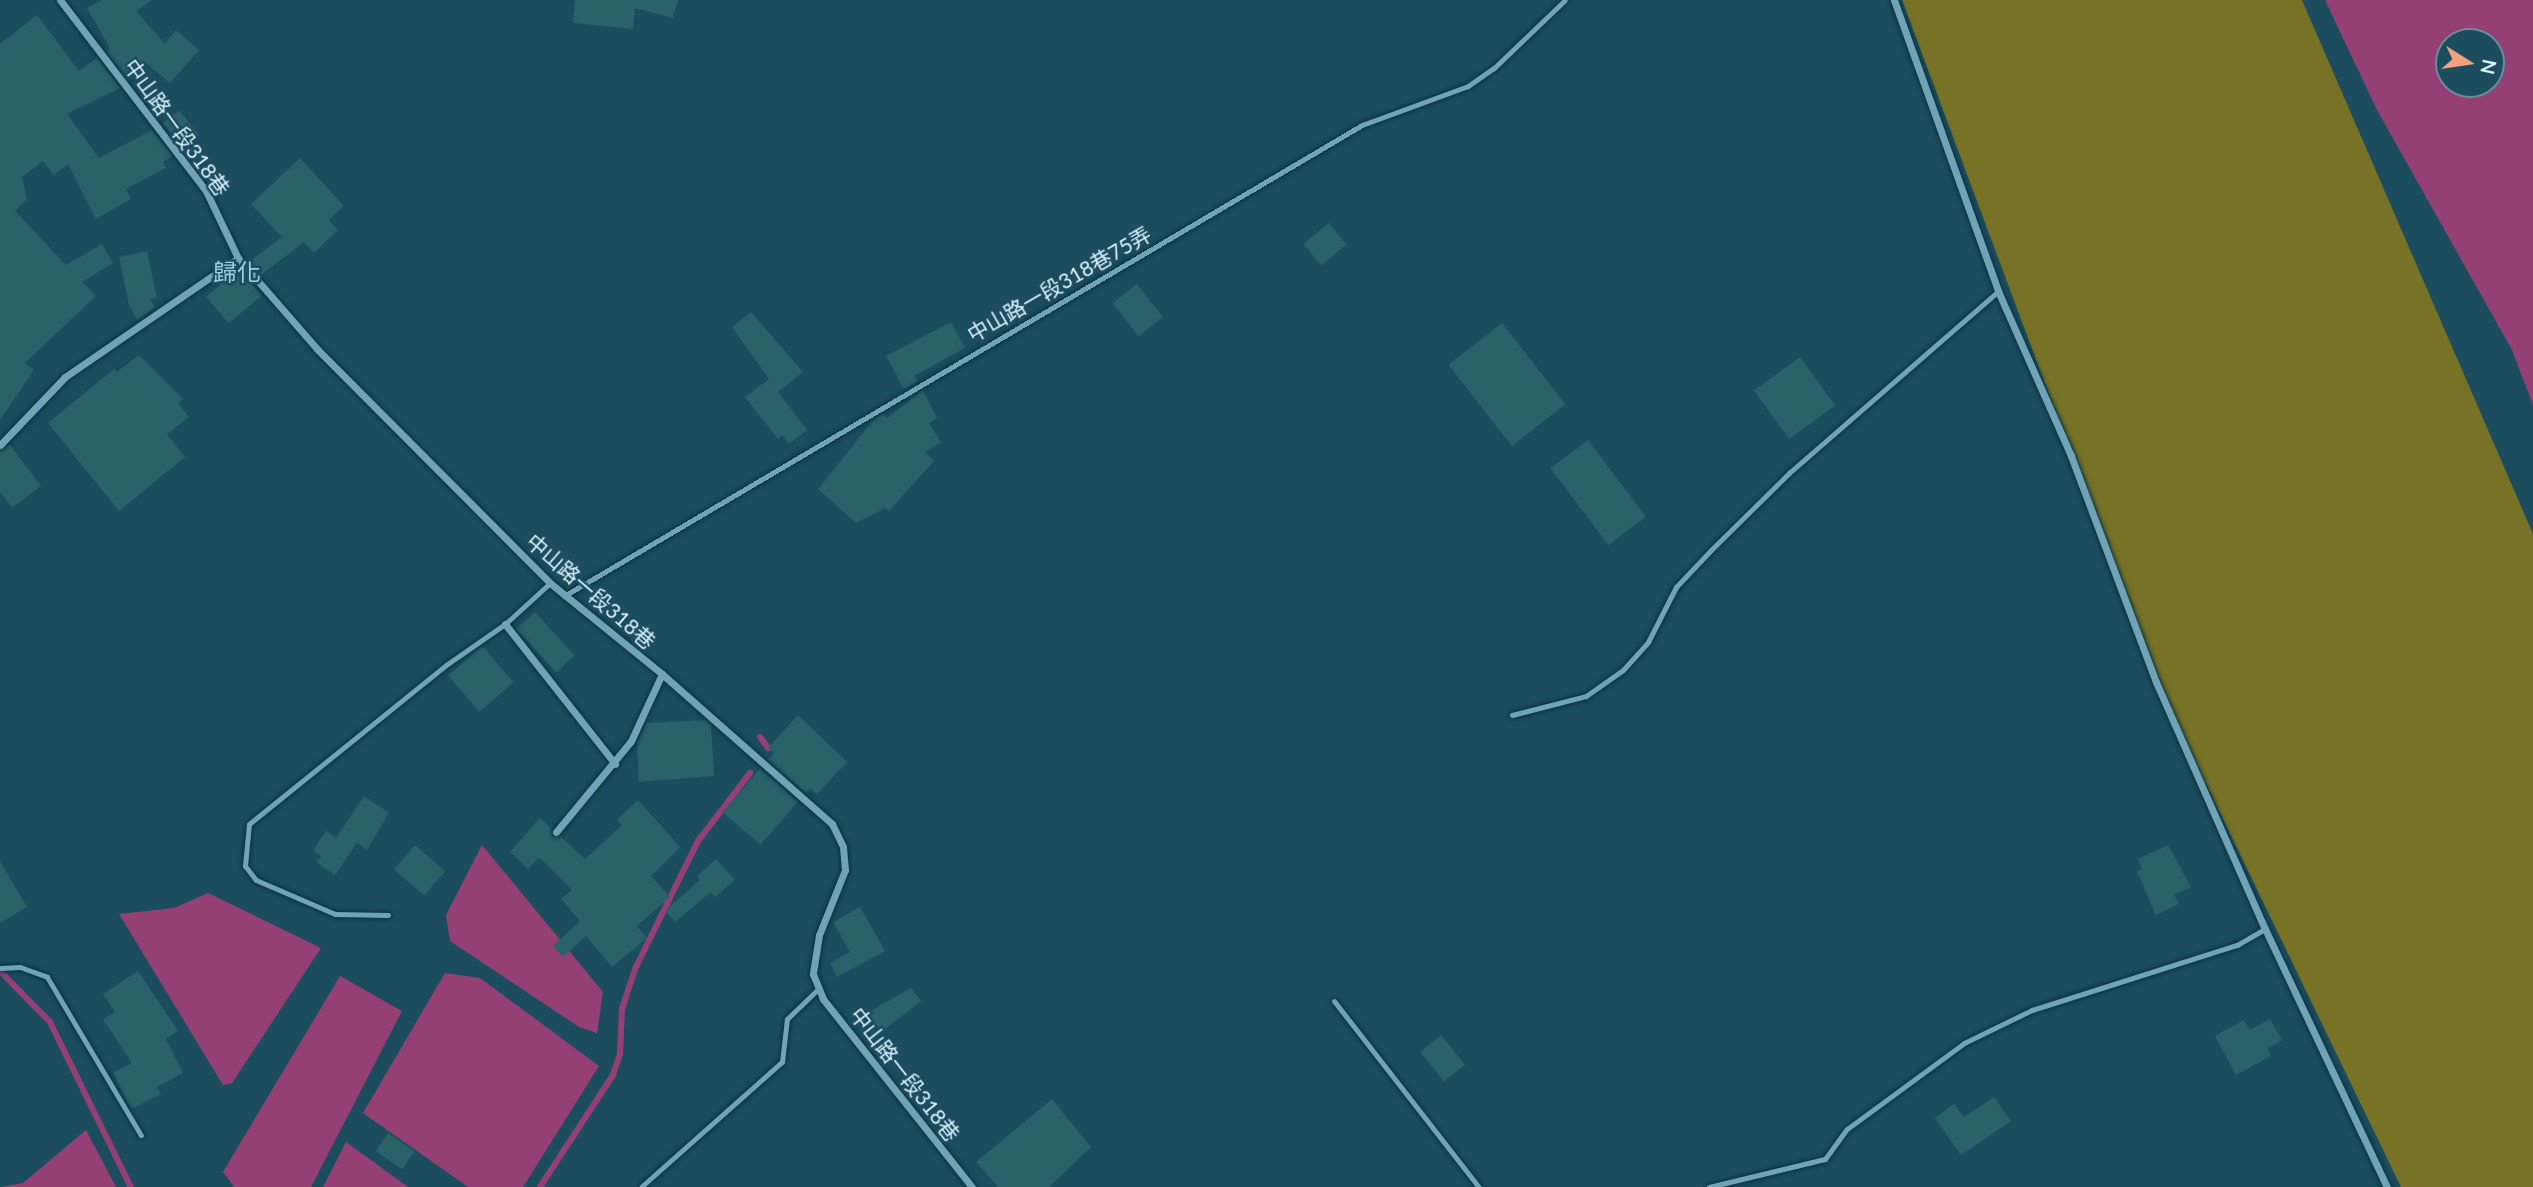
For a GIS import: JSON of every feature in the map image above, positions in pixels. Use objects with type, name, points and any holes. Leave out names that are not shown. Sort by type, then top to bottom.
[{"type":"street","name":"中山路一段318巷","points":[[60,0],[206,191],[238,258],[317,349],[564,596],[662,674],[832,824],[844,847],[845,870],[819,934],[813,974],[819,988],[972,1187]]},
{"type":"street","points":[[1894,0],[1998,291],[2071,456],[2156,681],[2265,929],[2387,1187]]},
{"type":"street","points":[[0,445],[65,377],[238,258]]},
{"type":"street","points":[[505,625],[615,764]]},
{"type":"street","points":[[556,832],[615,764],[662,674]]},
{"type":"lane","name":"中山路一段318巷75弄","points":[[564,596],[1362,125],[1468,86],[1494,68],[1565,0]]},
{"type":"lane","points":[[1512,715],[1586,695],[1623,670],[1648,642],[1676,587],[1711,550],[1789,473],[1998,291]]},
{"type":"lane","points":[[388,915],[335,914],[256,880],[245,866],[249,824],[446,665],[505,625],[550,583]]},
{"type":"lane","points":[[1709,1187],[1825,1159],[1847,1129],[1954,1051],[2032,1010],[2237,945],[2265,929]]},
{"type":"lane","points":[[0,968],[20,967],[47,977],[141,1135]]},
{"type":"lane","points":[[641,1187],[782,1062],[787,1019],[819,988]]},
{"type":"lane","points":[[1334,1001],[1479,1187]]},
{"type":"shaded area","points":[[1902,0],[2302,0],[2533,534],[2533,1187],[2401,1187],[2156,681]]},
{"type":"shaded area","points":[[2325,0],[2533,0],[2533,405],[2512,350],[2377,110]]},
{"type":"shaded area","points":[[482,845],[603,992],[597,1033],[579,1027],[450,941],[446,915]]},
{"type":"shaded area","points":[[208,893],[321,948],[232,1083],[223,1085],[119,914],[174,908]]},
{"type":"shaded area","points":[[445,973],[480,978],[599,1066],[523,1187],[468,1187],[363,1113]]},
{"type":"shaded area","points":[[340,976],[402,1011],[311,1187],[234,1187],[223,1172]]},
{"type":"shaded area","points":[[86,1130],[116,1187],[0,1187],[23,1183]]},
{"type":"shaded area","points":[[346,1142],[408,1187],[323,1187]]},
{"type":"building","points":[[102,0],[152,0],[136,11],[165,44],[176,30],[199,50],[170,83],[146,63],[128,79],[106,51],[110,48],[87,8]]},
{"type":"building","points":[[575,0],[678,0],[673,18],[635,8],[633,29],[573,23]]},
{"type":"building","points":[[37,15],[79,71],[97,58],[120,88],[67,114],[99,158],[152,130],[172,156],[163,162],[166,168],[126,189],[131,199],[96,219],[68,164],[54,175],[43,161],[22,177],[27,199],[15,211],[66,265],[102,244],[113,263],[82,282],[96,296],[25,363],[34,370],[0,420],[0,44]]},
{"type":"building","points":[[179,110],[199,135],[183,148],[163,123]]},
{"type":"building","points":[[300,158],[344,206],[329,220],[338,230],[314,253],[304,242],[261,275],[249,262],[282,237],[251,204]]},
{"type":"building","points":[[1329,223],[1347,245],[1321,266],[1303,244]]},
{"type":"building","points":[[147,251],[157,298],[150,299],[155,307],[137,320],[129,305],[119,257]]},
{"type":"building","points":[[239,269],[261,296],[229,323],[206,297]]},
{"type":"building","points":[[1137,284],[1163,317],[1138,336],[1113,303]]},
{"type":"building","points":[[751,312],[803,372],[778,392],[807,430],[789,444],[782,435],[778,439],[745,397],[769,379],[732,327]]},
{"type":"building","points":[[951,322],[965,348],[914,376],[918,381],[904,389],[886,356]]},
{"type":"building","points":[[1502,323],[1565,404],[1512,446],[1448,365]]},
{"type":"building","points":[[139,355],[183,399],[178,403],[189,417],[167,434],[185,457],[119,511],[48,423],[114,369],[117,372]]},
{"type":"building","points":[[1800,357],[1835,406],[1789,439],[1754,391]]},
{"type":"building","points":[[923,390],[937,418],[929,423],[941,442],[925,452],[934,461],[889,511],[885,508],[856,523],[818,489],[875,418],[883,414],[887,418]]},
{"type":"building","points":[[1588,440],[1646,517],[1608,545],[1550,468]]},
{"type":"building","points":[[9,444],[41,486],[12,508],[0,492],[0,451]]},
{"type":"building","points":[[535,612],[574,656],[556,673],[516,629]]},
{"type":"building","points":[[482,646],[513,682],[480,712],[448,676]]},
{"type":"building","points":[[798,715],[847,762],[817,794],[810,788],[806,793],[768,760],[774,753],[768,748]]},
{"type":"building","points":[[705,720],[711,725],[714,776],[639,782],[637,743],[646,723]]},
{"type":"building","points":[[760,769],[798,802],[760,845],[723,812]]},
{"type":"building","points":[[364,796],[389,813],[367,850],[357,843],[335,875],[316,862],[321,856],[313,850],[326,831],[336,838]]},
{"type":"building","points":[[638,800],[680,847],[651,876],[670,897],[637,926],[647,938],[612,967],[586,936],[563,957],[553,946],[580,921],[561,899],[572,890],[539,857],[528,869],[510,852],[540,818],[551,828],[552,836],[560,836],[585,859],[622,825],[617,820]]},
{"type":"building","points":[[415,845],[445,871],[424,895],[394,869]]},
{"type":"building","points":[[2168,845],[2191,887],[2174,895],[2179,904],[2156,915],[2137,872],[2142,869],[2138,859]]},
{"type":"building","points":[[716,859],[735,880],[715,897],[711,892],[675,922],[665,911],[700,880],[697,876]]},
{"type":"building","points":[[0,861],[27,907],[0,923]]},
{"type":"building","points":[[860,907],[885,951],[837,977],[830,963],[850,952],[833,922]]},
{"type":"building","points":[[138,971],[178,1031],[166,1039],[183,1073],[157,1087],[161,1094],[131,1109],[113,1073],[132,1063],[103,1019],[115,1012],[103,994]]},
{"type":"building","points":[[911,988],[921,1001],[881,1032],[867,1013]]},
{"type":"building","points":[[2270,1019],[2282,1040],[2267,1049],[2271,1056],[2236,1075],[2215,1036],[2244,1020],[2250,1030]]},
{"type":"building","points":[[1441,1035],[1465,1065],[1444,1082],[1420,1052]]},
{"type":"building","points":[[1994,1097],[2011,1121],[1961,1155],[1935,1118],[1954,1104],[1964,1117]]},
{"type":"building","points":[[1052,1099],[1091,1147],[1049,1187],[998,1187],[976,1162]]},
{"type":"building","points":[[388,1133],[415,1151],[402,1169],[376,1151]]},
{"type":"waterway","points":[[760,737],[768,748]]},
{"type":"waterway","points":[[540,1187],[613,1075],[620,1054],[622,1009],[635,969],[698,841],[750,773]]},
{"type":"waterway","points":[[2,973],[50,1022],[131,1187]]},
{"type":"district","name":"歸化","points":[[237,272]]}]
